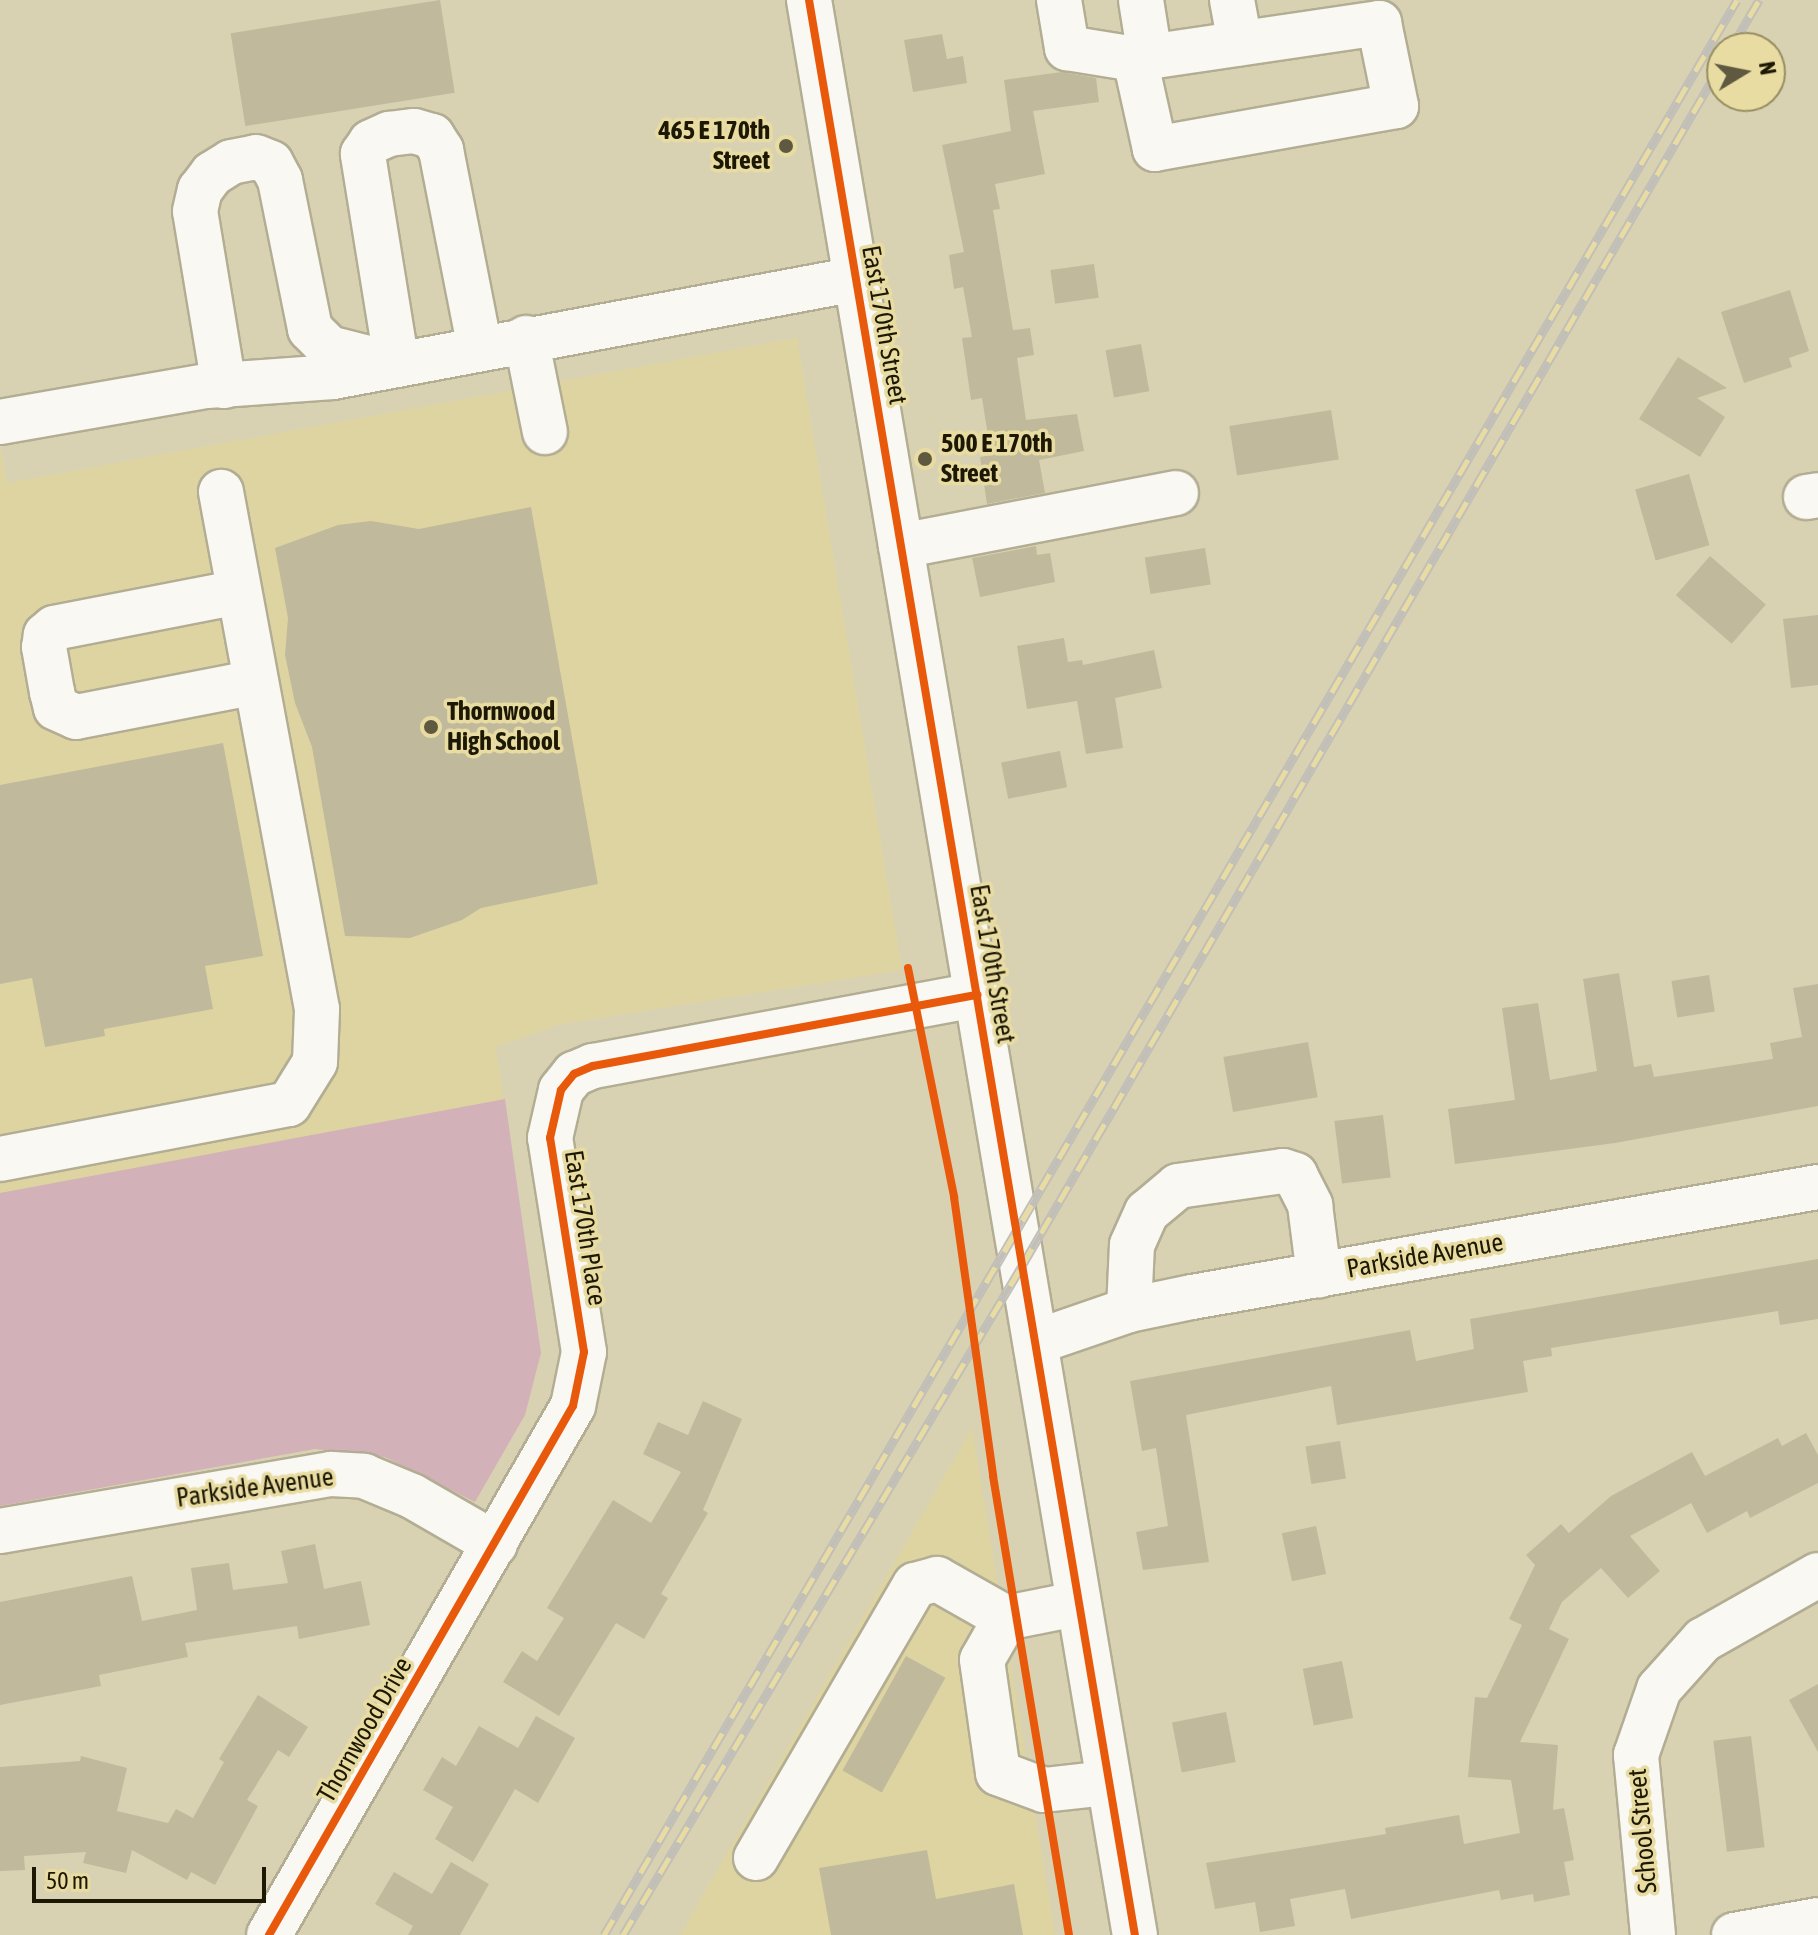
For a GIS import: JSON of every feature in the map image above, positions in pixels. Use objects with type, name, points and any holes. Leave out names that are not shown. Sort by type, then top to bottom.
[{"type":"street","name":"East 170th Street","points":[[809,0],[1036,1342],[1106,1783],[1135,1935]]},
{"type":"street","points":[[1059,0],[1067,48],[1143,58],[1379,23],[1396,106],[1155,149],[1143,58],[1141,0]]},
{"type":"street","points":[[1232,0],[1240,43]]},
{"type":"street","points":[[397,365],[363,154],[371,142],[414,131],[432,136],[441,150],[480,348]]},
{"type":"street","points":[[224,386],[195,211],[200,190],[212,174],[231,162],[256,157],[271,163],[280,180],[310,329],[329,348],[397,365]]},
{"type":"street","points":[[0,422],[224,386],[333,377],[526,338],[856,279]]},
{"type":"street","points":[[526,338],[545,432]]},
{"type":"street","points":[[0,1159],[289,1104],[315,1062],[317,1009],[221,492]]},
{"type":"street","points":[[901,546],[1176,493]]},
{"type":"street","points":[[239,592],[54,628],[46,635],[44,647],[49,677],[56,708],[76,717],[256,682]]},
{"type":"street","name":"East 170th Place","points":[[495,1544],[573,1406],[581,1379],[584,1352],[550,1138],[552,1113],[574,1074],[593,1066],[977,995]]},
{"type":"street","points":[[1129,1310],[1132,1245],[1147,1212],[1178,1186],[1283,1171],[1295,1175],[1310,1205],[1319,1275]]},
{"type":"street","name":"Parkside Avenue","points":[[1036,1342],[1129,1310],[1818,1187]]},
{"type":"street","name":"Parkside Avenue","points":[[0,1531],[331,1474],[364,1476],[412,1496],[495,1544]]},
{"type":"street","name":"Thornwood Drive","points":[[269,1935],[495,1544]]},
{"type":"street","name":"School Street","points":[[1653,1935],[1636,1755],[1659,1689],[1703,1640],[1818,1575]]},
{"type":"street","points":[[756,1858],[915,1585],[937,1579],[1006,1618],[1076,1604]]},
{"type":"street","points":[[1006,1618],[982,1660],[998,1773],[1044,1790],[1106,1783]]},
{"type":"street","points":[[1734,1935],[1818,1920]]},
{"type":"shaded area","name":"Thornwood High School","points":[[797,338],[902,970],[561,1024],[496,1047],[541,1353],[525,1415],[475,1502],[385,1457],[315,1449],[0,1506],[0,446],[7,483]]},
{"type":"shaded area","points":[[505,1099],[541,1353],[525,1415],[475,1502],[385,1457],[315,1449],[0,1506],[0,1193]]},
{"type":"shaded area","points":[[972,1428],[1055,1935],[680,1935]]},
{"type":"building","points":[[440,0],[455,93],[245,126],[231,33]]},
{"type":"building","points":[[942,34],[947,59],[963,56],[967,83],[913,92],[904,40]]},
{"type":"building","points":[[1062,72],[1096,78],[1099,102],[1033,111],[1045,174],[995,184],[1000,209],[993,210],[1013,330],[1030,328],[1034,355],[1017,358],[1026,420],[1077,414],[1084,451],[1039,460],[1045,493],[987,504],[980,457],[991,455],[982,398],[971,400],[962,338],[972,337],[963,287],[954,289],[949,255],[964,252],[942,145],[1011,131],[1004,80]]},
{"type":"building","points":[[1094,264],[1099,298],[1055,304],[1050,270]]},
{"type":"building","points":[[1790,290],[1809,351],[1789,358],[1792,367],[1744,383],[1721,312]]},
{"type":"building","points":[[1141,344],[1149,391],[1114,398],[1106,350]]},
{"type":"building","points":[[1678,357],[1727,388],[1697,398],[1725,417],[1700,457],[1639,419]]},
{"type":"building","points":[[1331,410],[1339,459],[1237,475],[1229,426]]},
{"type":"building","points":[[1689,474],[1709,545],[1656,561],[1635,489]]},
{"type":"building","points":[[531,507],[598,884],[481,908],[462,920],[410,938],[345,936],[312,747],[295,703],[285,655],[288,618],[275,548],[338,525],[371,521],[419,529]]},
{"type":"building","points":[[1036,546],[1037,555],[1050,553],[1055,582],[980,597],[972,558]]},
{"type":"building","points":[[1205,548],[1211,585],[1151,594],[1145,558]]},
{"type":"building","points":[[1710,556],[1766,605],[1732,644],[1676,595]]},
{"type":"building","points":[[1818,615],[1818,685],[1791,688],[1783,619]]},
{"type":"building","points":[[1064,638],[1068,662],[1082,660],[1083,665],[1154,650],[1162,688],[1115,698],[1123,748],[1086,754],[1077,701],[1027,709],[1017,646]]},
{"type":"building","points":[[223,743],[263,956],[205,966],[213,1009],[104,1029],[105,1036],[45,1047],[32,978],[0,984],[0,785]]},
{"type":"building","points":[[1060,751],[1067,787],[1008,799],[1001,762]]},
{"type":"building","points":[[1619,973],[1634,1067],[1651,1064],[1654,1077],[1773,1059],[1770,1043],[1802,1037],[1793,988],[1818,984],[1818,1106],[1615,1143],[1455,1164],[1448,1109],[1515,1100],[1502,1008],[1538,1003],[1550,1080],[1597,1071],[1583,979]]},
{"type":"building","points":[[1709,975],[1715,1012],[1677,1017],[1671,981]]},
{"type":"building","points":[[1308,1042],[1318,1097],[1233,1112],[1223,1057]]},
{"type":"building","points":[[1383,1115],[1391,1178],[1342,1184],[1334,1121]]},
{"type":"building","points":[[1818,1259],[1818,1319],[1780,1325],[1778,1311],[1551,1348],[1552,1356],[1523,1361],[1528,1392],[1337,1425],[1331,1386],[1186,1415],[1209,1562],[1143,1570],[1136,1532],[1168,1526],[1156,1448],[1142,1451],[1130,1381],[1410,1330],[1416,1361],[1474,1349],[1470,1319]]},
{"type":"building","points":[[703,1401],[742,1419],[703,1510],[708,1513],[661,1594],[668,1598],[644,1639],[616,1623],[559,1716],[503,1682],[522,1651],[537,1661],[564,1618],[547,1608],[613,1500],[651,1523],[681,1472],[643,1454],[658,1422],[688,1435]]},
{"type":"building","points":[[1806,1433],[1818,1455],[1818,1483],[1750,1518],[1747,1511],[1707,1533],[1691,1503],[1630,1536],[1660,1571],[1628,1598],[1601,1568],[1562,1602],[1549,1629],[1569,1639],[1520,1742],[1558,1745],[1553,1810],[1564,1808],[1574,1860],[1564,1862],[1570,1895],[1534,1902],[1533,1894],[1501,1900],[1499,1890],[1351,1919],[1345,1889],[1290,1899],[1295,1926],[1260,1932],[1255,1902],[1215,1909],[1206,1863],[1386,1834],[1385,1828],[1459,1815],[1464,1844],[1520,1833],[1511,1780],[1468,1777],[1475,1697],[1487,1698],[1522,1625],[1509,1619],[1535,1565],[1526,1555],[1561,1524],[1569,1533],[1611,1496],[1692,1452],[1705,1476],[1778,1438],[1782,1446]]},
{"type":"building","points":[[1340,1441],[1346,1479],[1311,1484],[1305,1446]]},
{"type":"building","points":[[1316,1526],[1326,1574],[1292,1581],[1282,1533]]},
{"type":"building","points":[[315,1544],[324,1589],[361,1581],[370,1625],[299,1639],[297,1626],[185,1643],[188,1657],[99,1675],[101,1686],[0,1705],[0,1602],[132,1576],[142,1621],[197,1610],[191,1568],[229,1563],[233,1590],[288,1583],[281,1551]]},
{"type":"building","points":[[906,1656],[945,1678],[882,1792],[842,1771]]},
{"type":"building","points":[[1342,1661],[1353,1718],[1314,1726],[1303,1669]]},
{"type":"building","points":[[1818,1684],[1818,1752],[1789,1700]]},
{"type":"building","points":[[258,1695],[308,1727],[289,1757],[278,1750],[247,1800],[258,1806],[215,1885],[191,1872],[187,1880],[132,1850],[126,1873],[83,1863],[86,1852],[24,1856],[25,1870],[0,1871],[0,1767],[80,1761],[81,1756],[127,1768],[117,1811],[168,1823],[176,1809],[193,1818],[224,1762],[219,1759]]},
{"type":"building","points":[[1226,1712],[1236,1762],[1182,1773],[1172,1722]]},
{"type":"building","points":[[536,1716],[575,1738],[538,1803],[515,1789],[473,1862],[435,1839],[453,1807],[423,1790],[442,1757],[456,1766],[479,1726],[518,1748]]},
{"type":"building","points":[[1751,1736],[1765,1847],[1727,1852],[1713,1741]]},
{"type":"building","points":[[927,1850],[936,1899],[1014,1884],[1023,1935],[831,1935],[819,1868]]},
{"type":"building","points":[[451,1862],[489,1884],[460,1935],[408,1935],[413,1926],[375,1904],[394,1872],[432,1894]]},
{"type":"railway","points":[[604,1935],[1737,0]]},
{"type":"railway","points":[[1740,32],[1759,0]]},
{"type":"railway","points":[[623,1935],[1023,1264],[1706,90]]},
{"type":"cycle path","points":[[809,0],[1135,1935]]},
{"type":"cycle path","points":[[908,968],[954,1197],[993,1476],[1069,1935]]},
{"type":"cycle path","points":[[269,1935],[573,1406],[584,1352],[550,1138],[561,1090],[574,1074],[593,1066],[977,995]]},
{"type":"place","name":"465 E 170th Street","points":[[786,146]]},
{"type":"place","name":"500 E 170th Street","points":[[925,459]]},
{"type":"place","name":"Thornwood High School","points":[[431,727]]}]
